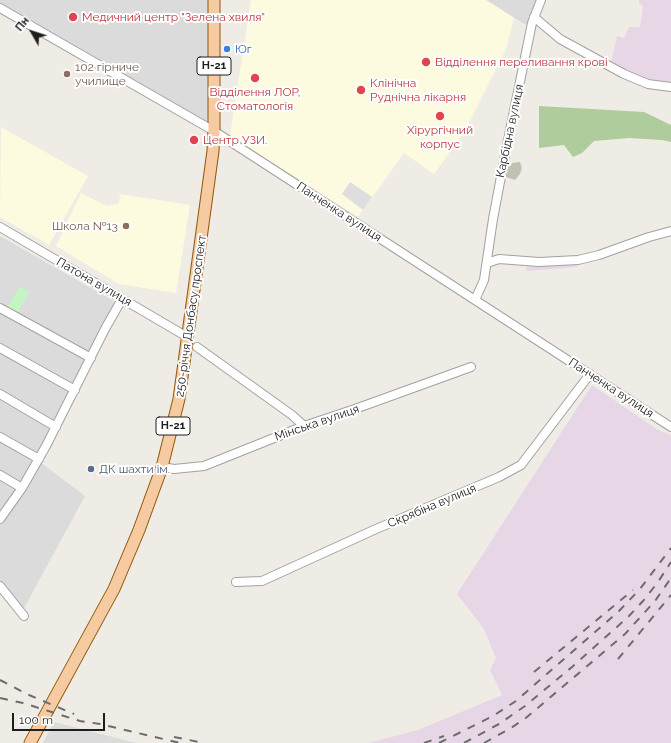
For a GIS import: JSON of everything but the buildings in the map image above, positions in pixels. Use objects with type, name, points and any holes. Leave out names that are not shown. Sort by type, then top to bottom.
[{"type":"main road","name":"250-річчя Донбасу проспект","points":[[30,743],[114,589],[139,530],[162,467],[180,399],[213,151],[214,0]]},
{"type":"street","name":"Карбідна вулиця","points":[[476,300],[484,280],[504,158],[532,23],[541,0]]},
{"type":"street","name":"Панченка вулиця","points":[[0,8],[214,131],[671,427]]},
{"type":"street","points":[[534,17],[560,39],[624,74],[648,84],[671,87]]},
{"type":"street","name":"Патона вулиця","points":[[0,227],[189,338]]},
{"type":"street","points":[[487,263],[499,258],[539,262],[578,260],[599,255],[649,237],[671,231]]},
{"type":"street","points":[[0,519],[22,488],[39,459],[105,329],[122,299]]},
{"type":"street","points":[[0,308],[90,358]]},
{"type":"street","points":[[197,347],[292,415],[304,426]]},
{"type":"street","points":[[0,348],[75,390]]},
{"type":"street","name":"Мінська вулиця","points":[[162,467],[174,469],[204,466],[304,426],[355,410],[471,367]]},
{"type":"street","name":"Скрябіна вулиця","points":[[236,582],[262,582],[376,530],[499,477],[521,465],[590,374]]},
{"type":"street","points":[[0,394],[56,427]]},
{"type":"street","points":[[0,437],[39,459]]},
{"type":"street","points":[[0,475],[22,488]]},
{"type":"street","points":[[0,586],[24,616]]},
{"type":"shaded area","points":[[0,0],[209,0],[210,124],[0,4]]},
{"type":"shaded area","name":"Клінічна Руднічна лікарня","points":[[251,0],[486,0],[514,18],[506,49],[465,131],[434,174],[404,153],[358,217],[230,135]]},
{"type":"shaded area","points":[[486,0],[537,0],[526,25]]},
{"type":"shaded area","points":[[639,0],[671,0],[671,83],[639,77],[611,64],[617,36],[624,38],[629,27],[640,27],[643,6],[639,3]]},
{"type":"shaded area","points":[[1,127],[88,176],[49,245],[0,217]]},
{"type":"shaded area","points":[[520,162],[522,168],[520,174],[515,180],[506,177],[508,167],[512,163]]},
{"type":"shaded area","points":[[350,182],[372,197],[363,210],[342,194]]},
{"type":"shaded area","name":"Школа №13","points":[[81,193],[107,206],[119,203],[120,194],[190,205],[176,293],[119,284],[56,246]]},
{"type":"shaded area","points":[[0,236],[117,303],[36,459],[85,496],[23,610],[0,582]]},
{"type":"shaded area","points":[[577,263],[577,267],[527,271],[526,267]]},
{"type":"shaded area","points":[[592,385],[658,430],[671,435],[671,743],[368,743],[418,730],[502,695],[490,670],[496,658],[484,629],[457,594]]},
{"type":"shaded area","points":[[54,722],[136,743],[43,743]]},
{"type":"green space","points":[[539,106],[644,112],[671,125],[671,142],[629,138],[594,141],[582,153],[573,157],[564,145],[539,148]]},
{"type":"green space","points":[[20,287],[29,292],[17,314],[7,308]]},
{"type":"railway","points":[[439,743],[493,716],[516,701],[619,611],[640,589],[671,548]]},
{"type":"railway","points":[[464,743],[499,724],[525,706],[572,667],[628,617],[658,582],[671,562]]},
{"type":"railway","points":[[484,743],[527,717],[625,634],[655,601],[671,578]]},
{"type":"railway","points":[[534,672],[633,590]]},
{"type":"railway","points":[[618,659],[671,595]]},
{"type":"railway","points":[[0,680],[29,695],[74,714]]},
{"type":"railway","points":[[0,698],[23,703],[80,721],[100,724],[180,743]]},
{"type":"railway","points":[[424,743],[444,736]]},
{"type":"railway","points":[[174,737],[204,743]]},
{"type":"place","name":"Медичний центр \"Зелена хвиля\"","points":[[73,17]]},
{"type":"place","name":"Юг","points":[[227,49]]},
{"type":"place","name":"Відділення переливання крові","points":[[426,62]]},
{"type":"place","name":"102 гірниче училище","points":[[67,74]]},
{"type":"place","name":"Відділення ЛОР, Стоматологія","points":[[255,78]]},
{"type":"place","name":"Клінічна Руднічна лікарня","points":[[361,90]]},
{"type":"place","name":"Хірургічний корпус","points":[[440,116]]},
{"type":"place","name":"Центр УЗИ.","points":[[194,140]]},
{"type":"place","name":"Школа №13","points":[[126,226]]},
{"type":"place","name":"ДК шахти ім.","points":[[91,469]]}]
